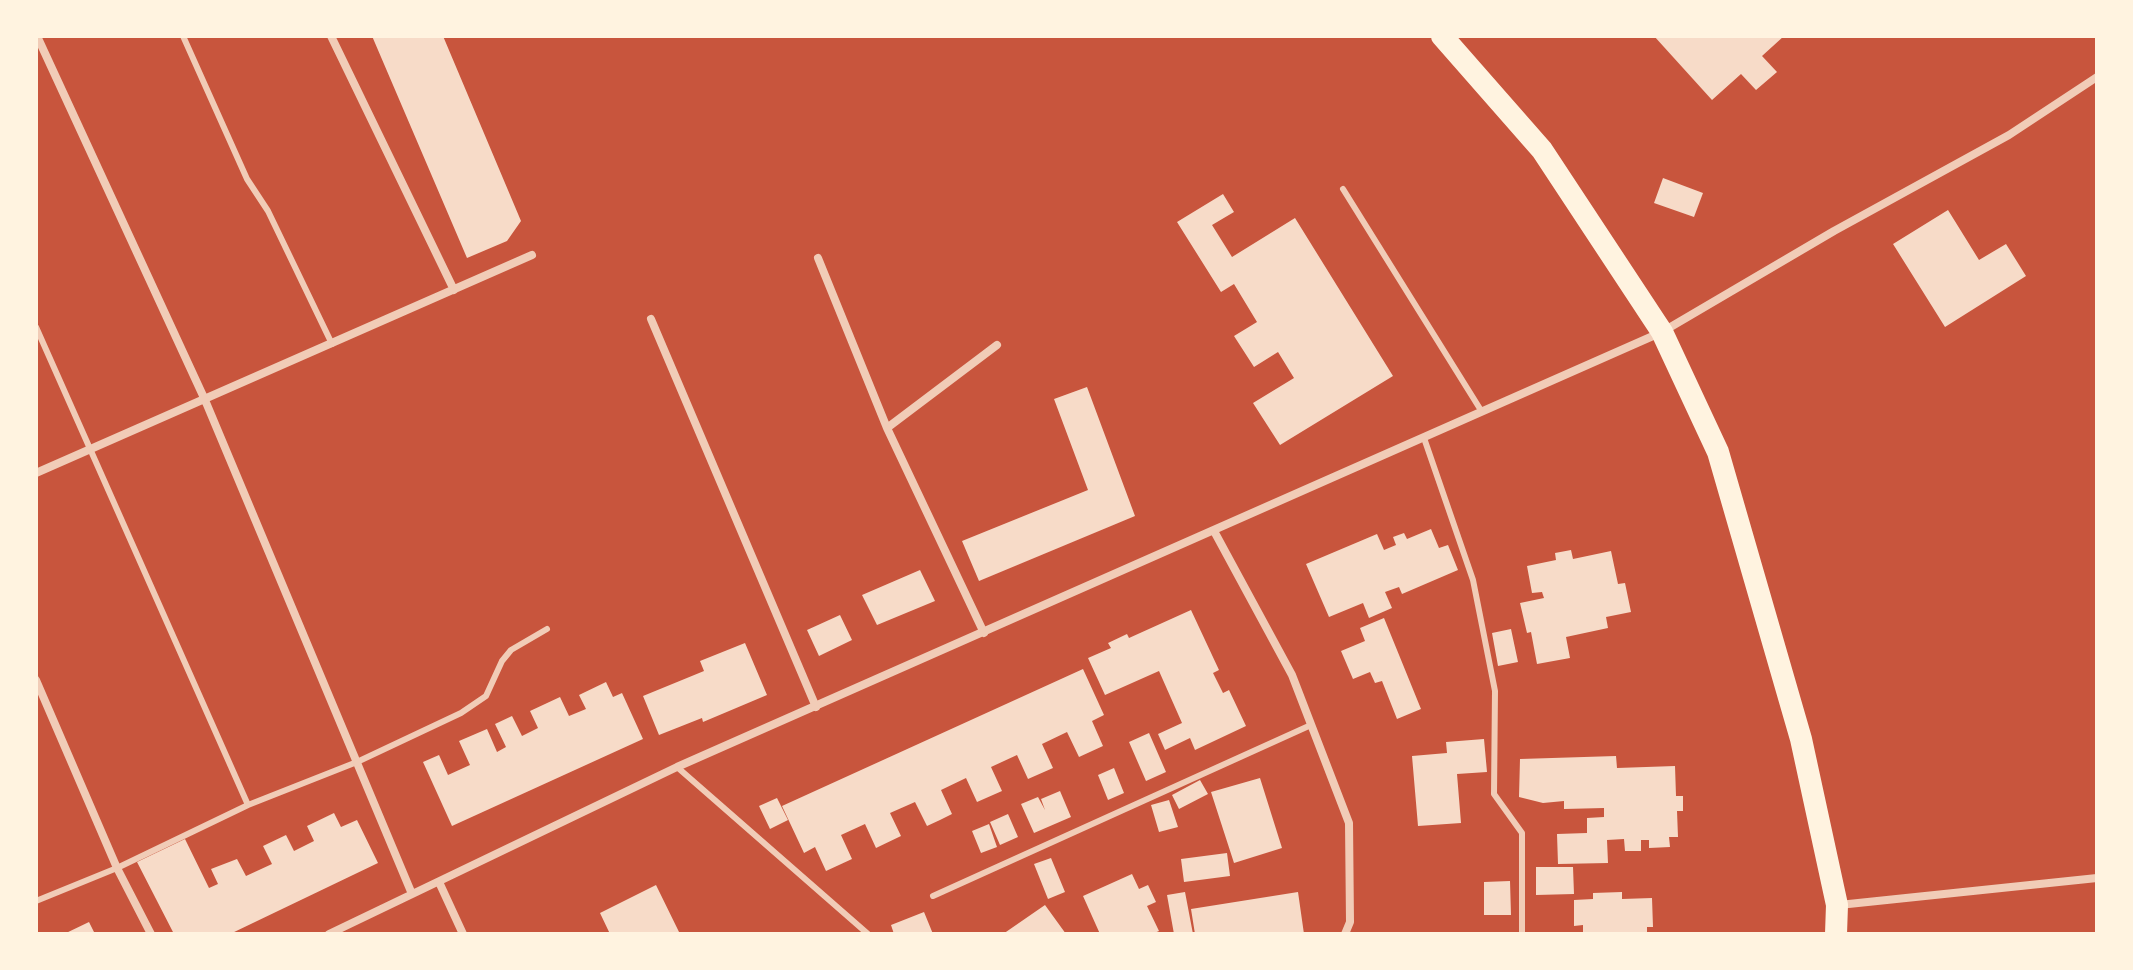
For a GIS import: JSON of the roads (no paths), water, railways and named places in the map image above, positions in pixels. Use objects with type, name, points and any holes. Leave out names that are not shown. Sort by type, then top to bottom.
[{"type":"highway","points":[[1442,36],[1542,150],[1662,332],[1718,452],[1801,739],[1837,905],[1836,934]]},
{"type":"street","points":[[37,36],[205,400],[412,894]]},
{"type":"street","points":[[331,36],[454,290]]},
{"type":"street","points":[[329,934],[677,767],[1662,332],[1834,231],[2009,135],[2097,77]]},
{"type":"street","points":[[36,473],[532,255]]},
{"type":"street","points":[[818,258],[887,428],[984,633]]},
{"type":"street","points":[[651,319],[816,707]]},
{"type":"street","points":[[887,428],[997,345]]},
{"type":"street","points":[[1214,531],[1292,675],[1349,823],[1350,922],[1345,934]]},
{"type":"street","points":[[36,680],[117,868],[151,934]]},
{"type":"street","points":[[1837,905],[2097,878]]},
{"type":"street","points":[[439,882],[463,934]]},
{"type":"lane","points":[[183,36],[247,179],[268,211],[332,344]]},
{"type":"lane","points":[[1343,189],[1482,412]]},
{"type":"lane","points":[[36,327],[248,805]]},
{"type":"lane","points":[[1424,438],[1473,580],[1495,691],[1494,794],[1522,833],[1522,934]]},
{"type":"lane","points":[[36,901],[117,868],[248,805],[357,762],[475,705],[486,696],[502,661],[511,650],[547,629]]},
{"type":"lane","points":[[933,896],[1311,725]]},
{"type":"lane","points":[[677,767],[868,934]]}]
